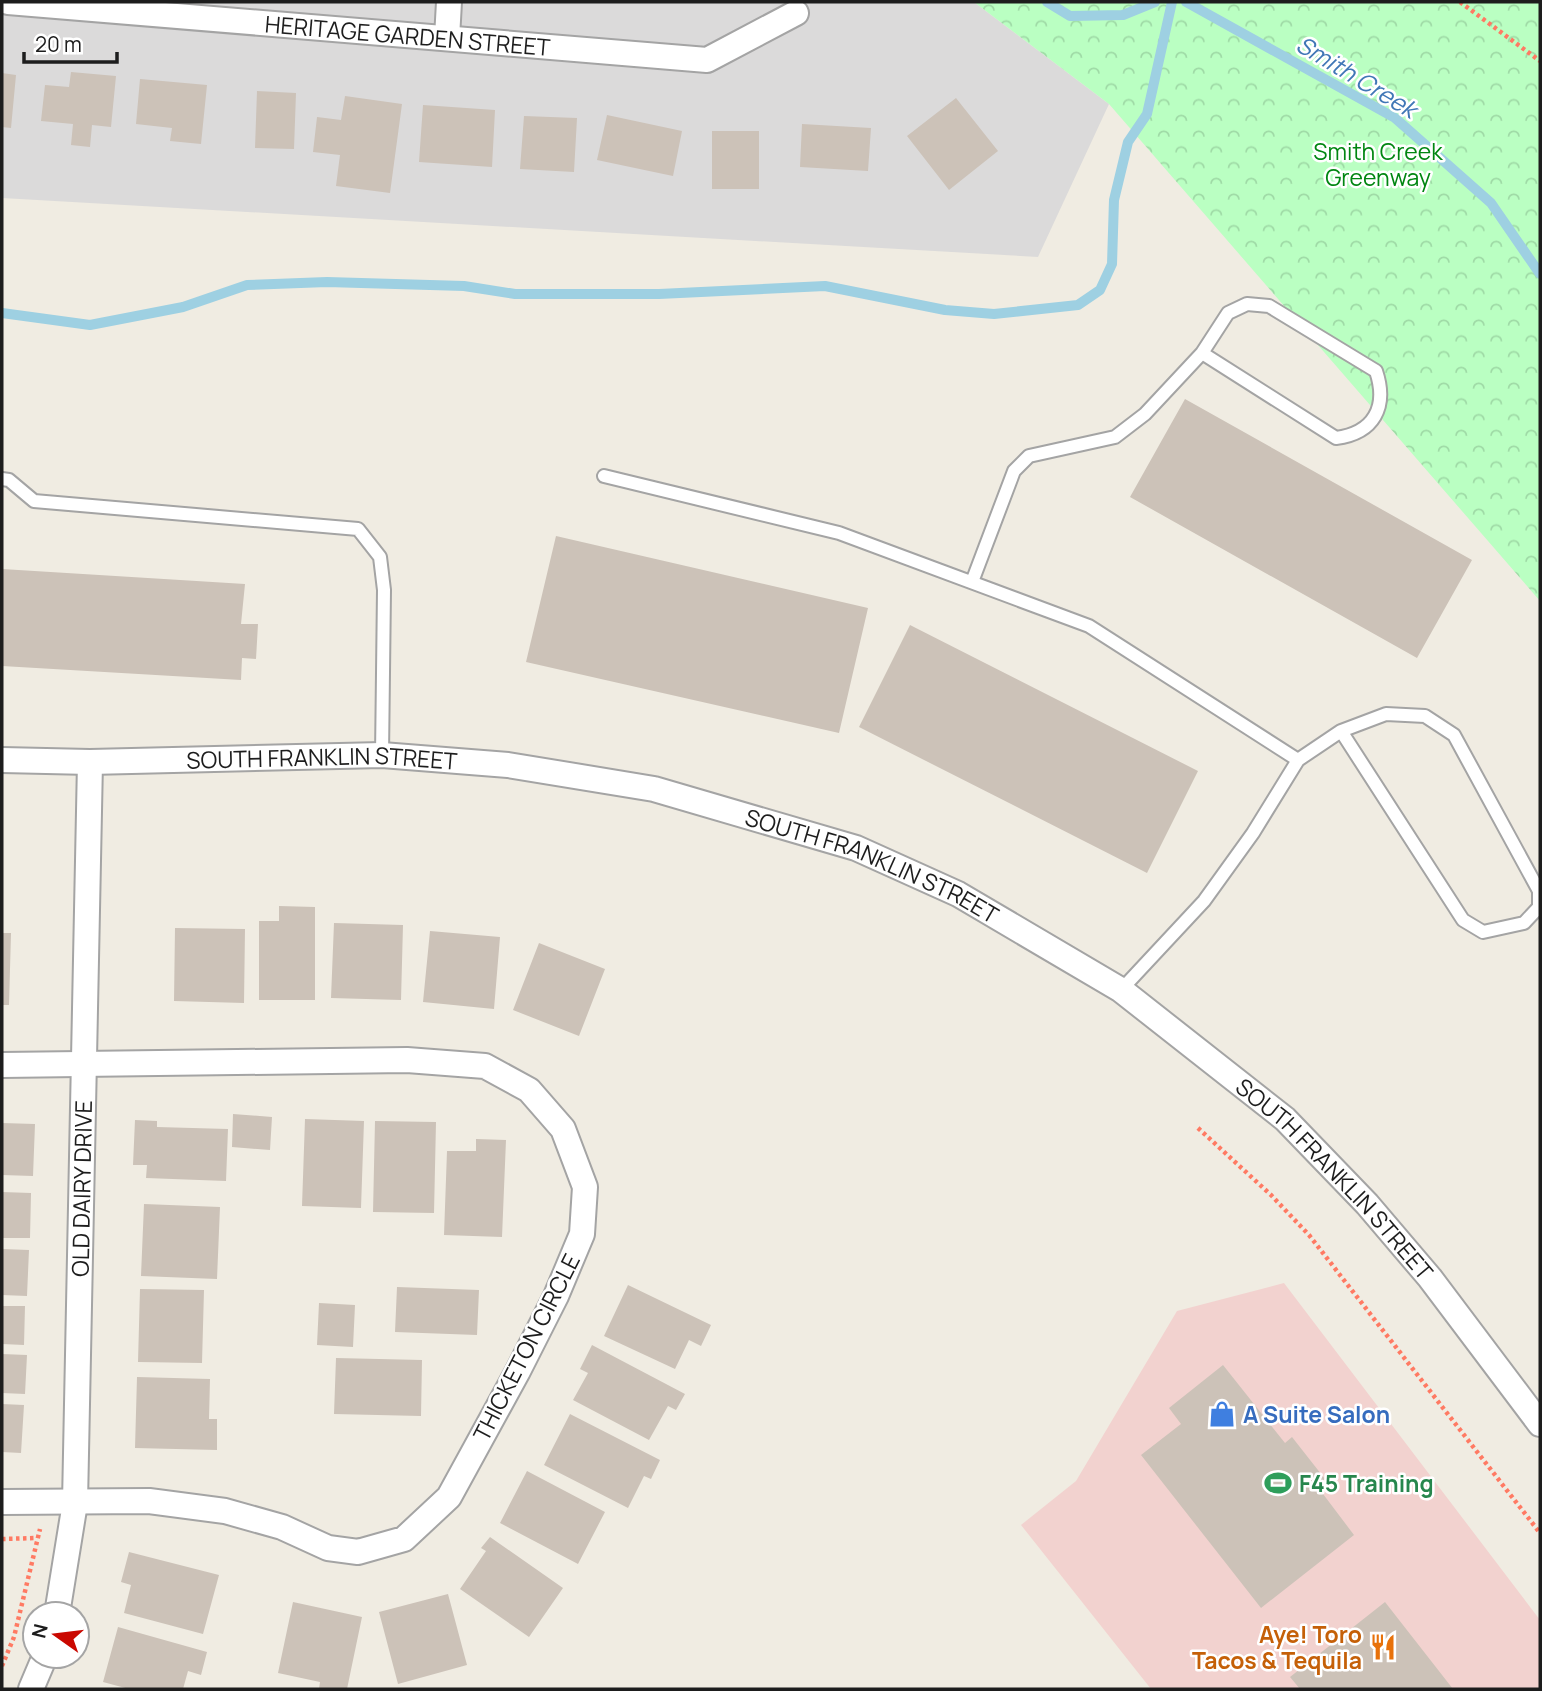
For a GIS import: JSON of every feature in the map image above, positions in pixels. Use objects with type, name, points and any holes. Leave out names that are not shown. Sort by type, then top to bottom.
[{"type":"street","name":"HERITAGE GARDEN STREET","points":[[8,2],[707,60],[796,13]]},
{"type":"street","points":[[447,38],[449,2]]},
{"type":"street","name":"SOUTH FRANKLIN STREET","points":[[2,760],[90,762],[382,755],[508,765],[654,789],[856,848],[958,894],[1121,990],[1284,1119],[1430,1278],[1540,1424]]},
{"type":"street","name":"OLD DAIRY DRIVE","points":[[59,1600],[75,1503],[86,1065],[90,762]]},
{"type":"street","name":"THICKETON CIRCLE","points":[[2,1065],[407,1060],[485,1066],[529,1090],[563,1129],[585,1187],[582,1234],[531,1346],[449,1497],[404,1539],[358,1552],[328,1548],[282,1527],[225,1511],[149,1501],[2,1503]]},
{"type":"street","points":[[31,1689],[39,1670]]},
{"type":"lane","points":[[972,582],[1014,471],[1029,456],[1115,437],[1145,414],[1202,353],[1228,313],[1247,304],[1269,306],[1376,371],[1382,390],[1374,420],[1357,435],[1336,438],[1202,353]]},
{"type":"lane","points":[[604,476],[839,533],[1088,626],[1298,760]]},
{"type":"lane","points":[[2,479],[9,480],[34,501],[358,529],[380,557],[384,590],[382,755]]},
{"type":"lane","points":[[1121,990],[1204,901],[1253,833],[1298,760],[1341,731],[1386,714],[1425,716],[1454,735],[1539,891],[1539,907],[1524,923],[1483,932],[1463,920],[1341,731]]},
{"type":"path","points":[[1460,2],[1540,61]]},
{"type":"path","points":[[1198,1128],[1271,1195],[1309,1235],[1540,1533]]},
{"type":"path","points":[[2,1666],[15,1637],[40,1528]]},
{"type":"path","points":[[2,1539],[37,1538]]},
{"type":"shaded area","points":[[2,2],[974,2],[1109,104],[1038,257],[2,198]]},
{"type":"shaded area","points":[[1284,1283],[1540,1620],[1540,1689],[1151,1689],[1021,1525],[1076,1481],[1177,1311]]},
{"type":"green space","name":"Smith Creek Greenway","points":[[974,2],[1540,2],[1540,601],[1109,104]]},
{"type":"building","points":[[71,72],[116,76],[111,127],[92,125],[90,147],[71,145],[73,124],[41,121],[45,85],[69,87]]},
{"type":"building","points":[[2,73],[16,75],[11,128],[2,127]]},
{"type":"building","points":[[140,79],[207,85],[201,144],[170,141],[172,128],[136,124]]},
{"type":"building","points":[[257,91],[296,93],[294,149],[255,148]]},
{"type":"building","points":[[345,96],[402,104],[390,193],[336,186],[340,155],[313,152],[317,117],[341,120]]},
{"type":"building","points":[[956,98],[998,151],[949,190],[907,136]]},
{"type":"building","points":[[423,105],[495,110],[492,167],[419,162]]},
{"type":"building","points":[[607,115],[682,131],[673,176],[597,160]]},
{"type":"building","points":[[524,116],[577,118],[574,172],[520,169]]},
{"type":"building","points":[[802,124],[871,128],[868,171],[800,167]]},
{"type":"building","points":[[712,131],[759,131],[759,189],[712,189]]},
{"type":"building","points":[[1185,399],[1472,560],[1417,658],[1130,497]]},
{"type":"building","points":[[556,536],[868,608],[839,733],[526,662]]},
{"type":"building","points":[[2,569],[245,584],[241,624],[258,624],[256,659],[242,658],[241,680],[2,666]]},
{"type":"building","points":[[910,625],[1198,771],[1147,873],[859,727]]},
{"type":"building","points":[[279,906],[315,907],[315,1000],[259,1000],[259,921],[279,921]]},
{"type":"building","points":[[334,923],[403,925],[401,1000],[331,998]]},
{"type":"building","points":[[175,928],[245,929],[244,1003],[174,1001]]},
{"type":"building","points":[[430,931],[500,937],[494,1009],[423,1002]]},
{"type":"building","points":[[2,933],[11,933],[9,1005],[2,1005]]},
{"type":"building","points":[[539,943],[605,969],[579,1036],[513,1010]]},
{"type":"building","points":[[233,1114],[272,1117],[270,1150],[232,1147]]},
{"type":"building","points":[[305,1119],[364,1121],[361,1208],[302,1206]]},
{"type":"building","points":[[135,1120],[157,1121],[157,1127],[228,1129],[226,1181],[146,1178],[147,1165],[133,1165]]},
{"type":"building","points":[[375,1121],[436,1122],[434,1213],[373,1212]]},
{"type":"building","points":[[2,1123],[35,1124],[33,1176],[2,1175]]},
{"type":"building","points":[[476,1139],[506,1140],[502,1237],[444,1235],[447,1151],[476,1151]]},
{"type":"building","points":[[2,1192],[31,1193],[30,1238],[2,1238]]},
{"type":"building","points":[[144,1204],[220,1207],[217,1279],[141,1276]]},
{"type":"building","points":[[2,1249],[29,1250],[27,1296],[2,1295]]},
{"type":"building","points":[[628,1285],[711,1325],[701,1346],[689,1340],[675,1369],[604,1336]]},
{"type":"building","points":[[397,1287],[479,1290],[477,1335],[395,1332]]},
{"type":"building","points":[[140,1289],[204,1290],[202,1363],[138,1362]]},
{"type":"building","points":[[319,1303],[355,1305],[353,1347],[317,1345]]},
{"type":"building","points":[[2,1306],[25,1306],[24,1345],[2,1344]]},
{"type":"building","points":[[592,1345],[685,1394],[676,1410],[668,1406],[649,1440],[573,1400],[588,1373],[580,1369]]},
{"type":"building","points":[[2,1354],[27,1355],[25,1394],[2,1393]]},
{"type":"building","points":[[336,1358],[422,1360],[421,1416],[334,1414]]},
{"type":"building","points":[[1223,1365],[1285,1443],[1292,1437],[1325,1479],[1317,1486],[1354,1535],[1261,1608],[1141,1455],[1181,1424],[1169,1408]]},
{"type":"building","points":[[137,1377],[210,1379],[209,1419],[217,1419],[217,1450],[135,1448]]},
{"type":"building","points":[[2,1404],[24,1405],[21,1453],[2,1452]]},
{"type":"building","points":[[570,1414],[660,1460],[651,1479],[644,1476],[628,1508],[544,1465]]},
{"type":"building","points":[[527,1471],[605,1512],[578,1564],[500,1523]]},
{"type":"building","points":[[490,1537],[563,1588],[529,1637],[460,1589],[486,1551],[481,1548]]},
{"type":"building","points":[[129,1552],[219,1575],[203,1634],[124,1613],[131,1585],[121,1582]]},
{"type":"building","points":[[448,1594],[467,1665],[398,1684],[379,1612]]},
{"type":"building","points":[[293,1602],[362,1617],[347,1689],[319,1689],[320,1682],[278,1673]]},
{"type":"building","points":[[1385,1602],[1453,1689],[1300,1689],[1290,1677]]},
{"type":"building","points":[[118,1627],[207,1652],[201,1675],[188,1671],[183,1689],[129,1689],[103,1682]]},
{"type":"waterway","name":"Smith Creek","points":[[1047,2],[1070,16],[1123,15],[1155,2]]},
{"type":"waterway","points":[[2,313],[90,325],[183,307],[247,285],[327,282],[464,286],[515,294],[659,294],[825,286],[945,310],[994,314],[1078,305],[1100,290],[1112,264],[1114,200],[1128,142],[1147,114],[1172,2]]},
{"type":"waterway","name":"Smith Creek","points":[[1186,2],[1395,118],[1491,203],[1540,274]]},
{"type":"place","name":"A Suite Salon","points":[[1222,1414]]},
{"type":"place","name":"F45 Training","points":[[1278,1483]]},
{"type":"place","name":"Aye! Toro Tacos & Tequila","points":[[1383,1647]]}]
